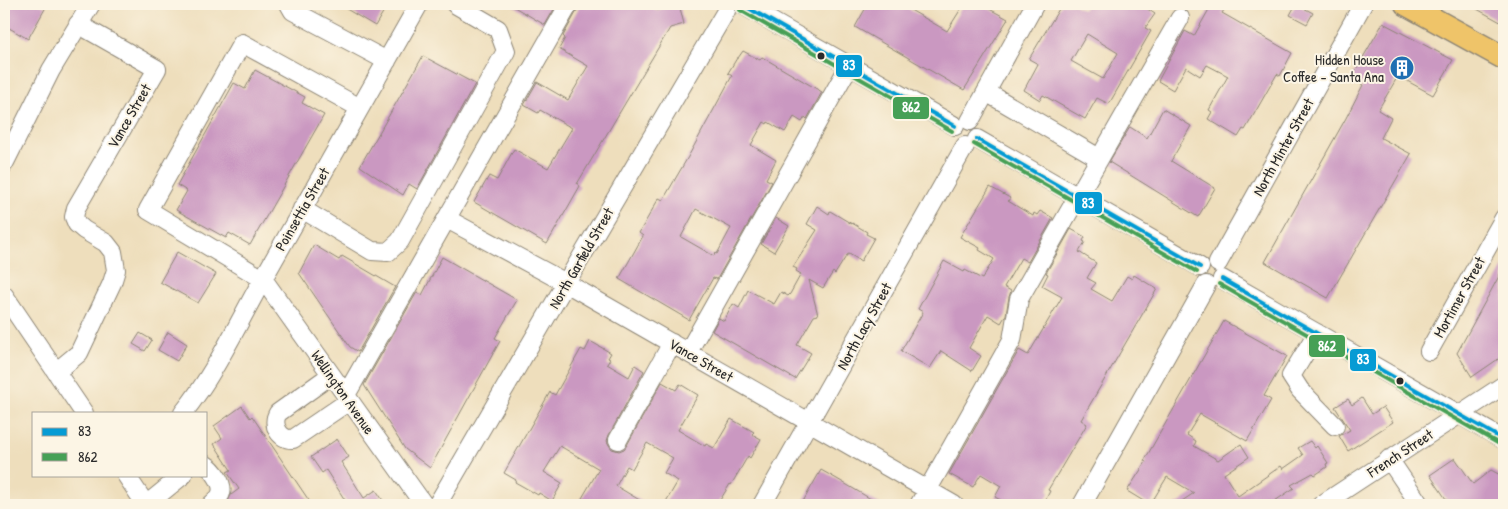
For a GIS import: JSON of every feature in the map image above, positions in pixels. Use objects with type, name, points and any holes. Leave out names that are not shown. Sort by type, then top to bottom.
[{"type":"main road","points":[[1406,4],[1503,59]]},
{"type":"street","points":[[4,164],[51,70],[91,4]]},
{"type":"street","points":[[289,4],[293,11],[387,61]]},
{"type":"street","name":"Poinsettia Street","points":[[185,412],[221,356],[419,4]]},
{"type":"street","points":[[302,209],[372,251],[388,252],[400,241],[506,51],[498,29],[455,4]]},
{"type":"street","points":[[331,375],[278,413],[274,419],[275,427],[287,440],[293,439],[347,398],[569,4]]},
{"type":"street","name":"North Minter Street","points":[[1220,271],[1363,4]]},
{"type":"street","points":[[733,6],[962,124]]},
{"type":"street","name":"North Garfield Street","points":[[437,505],[566,283],[733,6]]},
{"type":"street","points":[[1030,6],[986,92],[962,124],[953,131],[956,141],[960,145],[971,142],[1077,196],[1200,266]]},
{"type":"street","points":[[923,498],[1012,340],[1019,299],[1180,18]]},
{"type":"street","name":"Vance Street","points":[[56,372],[79,354],[112,283],[116,270],[113,252],[106,243],[84,230],[77,224],[74,217],[80,202],[157,69],[78,24]]},
{"type":"street","points":[[263,279],[148,210],[242,43],[360,108]]},
{"type":"street","points":[[688,352],[849,66]]},
{"type":"street","points":[[986,92],[1099,158]]},
{"type":"street","name":"North Lacy Street","points":[[762,505],[971,142]]},
{"type":"street","name":"Mortimer Street","points":[[1429,351],[1504,218]]},
{"type":"street","name":"Vance Street","points":[[447,220],[566,283],[688,352],[809,423],[923,498],[954,505]]},
{"type":"street","points":[[1200,266],[1209,261],[1220,271],[1317,333],[1504,440]]},
{"type":"street","points":[[1200,266],[1199,277],[1206,285],[1215,285],[1220,271]]},
{"type":"street","name":"Wellington Avenue","points":[[263,279],[424,505]]},
{"type":"street","points":[[1082,505],[1206,285]]},
{"type":"street","points":[[4,295],[83,412]]},
{"type":"street","points":[[1317,333],[1291,376],[1300,390],[1335,426]]},
{"type":"street","points":[[618,440],[672,343]]},
{"type":"street","name":"French Street","points":[[1321,505],[1504,385]]},
{"type":"street","points":[[1389,459],[1420,505]]},
{"type":"street","points":[[208,466],[212,469],[221,485],[222,492],[211,505]]},
{"type":"street","points":[[127,476],[146,505],[182,476]]},
{"type":"building","points":[[4,4],[39,4],[46,7],[28,39],[4,25]]},
{"type":"building","points":[[338,4],[388,4],[375,26]]},
{"type":"building","points":[[509,4],[557,4],[545,25]]},
{"type":"building","points":[[580,4],[646,4],[657,10],[679,4],[684,24],[670,28],[577,184],[580,186],[547,244],[474,202],[489,176],[497,180],[514,149],[548,168],[572,128],[540,110],[538,113],[524,105],[537,82],[568,100],[588,66],[559,49],[565,38],[563,36]]},
{"type":"building","points":[[868,4],[900,4],[947,31],[964,4],[980,4],[1008,19],[964,90],[855,27]]},
{"type":"building","points":[[1062,4],[1073,4],[1083,10],[1087,4],[1140,4],[1155,14],[1145,28],[1151,31],[1109,104],[1097,98],[1085,119],[1043,95],[1040,100],[1024,90],[1038,64],[1029,59]],"holes":[[[1087,34],[1118,53],[1103,79],[1071,61]]]},
{"type":"building","points":[[1212,4],[1228,4],[1222,13],[1292,53],[1280,76],[1277,74],[1245,130],[1243,129],[1238,137],[1208,119],[1212,112],[1209,110],[1228,76],[1207,65],[1200,76],[1186,67],[1173,90],[1158,81],[1185,31],[1194,36]]},
{"type":"building","points":[[1296,4],[1313,13],[1307,24],[1290,15]]},
{"type":"building","points":[[1468,4],[1504,4],[1504,24]]},
{"type":"building","points":[[1383,23],[1453,60],[1433,95],[1398,76],[1378,110],[1391,118],[1381,138],[1411,154],[1328,298],[1265,262],[1363,85],[1351,78]]},
{"type":"building","points":[[743,51],[760,60],[762,57],[822,92],[807,119],[805,117],[802,122],[794,117],[785,132],[768,122],[767,124],[764,122],[751,145],[776,160],[766,179],[772,182],[717,279],[713,278],[689,320],[619,279],[643,236],[639,233],[659,198],[663,200],[688,157],[732,76],[728,73]],"holes":[[[696,209],[731,228],[717,254],[715,253],[714,256],[681,237]]]},
{"type":"building","points":[[423,56],[475,84],[417,189],[409,184],[403,195],[360,166]]},
{"type":"building","points":[[255,70],[305,97],[302,103],[324,115],[250,245],[229,233],[226,238],[176,210],[187,191],[177,185],[234,83],[245,89]]},
{"type":"building","points":[[1163,109],[1191,126],[1171,161],[1215,188],[1198,217],[1109,162],[1130,127],[1147,138]]},
{"type":"building","points":[[990,187],[1010,198],[1008,201],[1033,216],[1034,213],[1037,215],[1040,211],[1053,218],[1028,262],[1021,258],[1004,287],[1011,291],[1006,315],[1001,323],[988,315],[969,348],[981,356],[972,371],[941,351],[930,368],[901,351],[923,312],[918,309],[944,261],[982,279],[994,259],[979,250],[980,248],[960,237]]},
{"type":"building","points":[[817,206],[829,214],[830,211],[852,223],[874,238],[861,261],[849,254],[847,255],[823,288],[809,280],[818,315],[814,316],[797,345],[811,353],[795,379],[712,331],[719,318],[724,321],[733,304],[739,308],[748,290],[774,304],[781,292],[788,296],[790,294],[801,274],[793,267],[817,230],[807,224]]},
{"type":"building","points":[[776,218],[789,226],[774,252],[761,244]]},
{"type":"building","points":[[1071,229],[1085,237],[1083,241],[1085,242],[1079,252],[1096,263],[1087,278],[1096,283],[1091,289],[1112,301],[1127,276],[1132,279],[1134,275],[1157,289],[1081,420],[1087,424],[1048,490],[1050,491],[1043,505],[1010,505],[995,497],[1001,486],[981,474],[973,487],[949,474],[1019,350],[1028,355],[1062,297],[1042,286],[1048,274],[1046,273]]},
{"type":"building","points":[[314,245],[339,260],[342,256],[395,287],[358,352],[350,347],[299,273]]},
{"type":"building","points":[[177,252],[216,274],[198,303],[160,282]]},
{"type":"building","points":[[442,257],[517,300],[495,338],[500,341],[430,468],[405,449],[364,385],[417,292],[422,295]]},
{"type":"building","points":[[1504,267],[1504,355],[1472,377],[1457,353]]},
{"type":"building","points":[[1224,321],[1287,356],[1264,396],[1271,400],[1247,441],[1200,414],[1187,435],[1196,441],[1194,446],[1218,460],[1241,444],[1249,457],[1224,474],[1238,496],[1281,466],[1283,469],[1303,455],[1298,448],[1310,441],[1315,448],[1317,446],[1328,463],[1326,464],[1327,467],[1315,475],[1313,473],[1291,485],[1294,488],[1269,505],[1176,505],[1194,493],[1167,477],[1150,505],[1127,491],[1146,462],[1144,461]]},
{"type":"building","points":[[168,332],[187,344],[177,361],[158,350]]},
{"type":"building","points":[[140,333],[152,340],[145,351],[133,344]]},
{"type":"building","points":[[590,341],[611,353],[607,364],[629,377],[635,365],[644,371],[609,435],[607,441],[612,449],[619,451],[627,445],[662,382],[676,390],[680,384],[698,395],[678,430],[705,446],[706,444],[714,448],[731,419],[754,432],[752,434],[761,439],[717,505],[664,505],[678,481],[664,473],[673,458],[647,443],[632,469],[627,466],[616,486],[648,505],[578,505],[599,469],[560,446],[544,472],[562,483],[552,501],[515,482],[516,480],[504,473],[550,392],[555,395],[581,349],[585,351]]},
{"type":"building","points":[[1362,398],[1372,414],[1383,407],[1393,422],[1348,451],[1339,436],[1350,430],[1335,407],[1348,399],[1352,405]]},
{"type":"building","points":[[242,406],[250,418],[252,416],[312,505],[226,505],[231,495],[239,489],[227,472],[231,470],[214,444],[222,438],[214,426]]},
{"type":"building","points":[[337,439],[349,457],[341,462],[364,498],[376,490],[386,505],[348,505],[326,470],[322,473],[311,457]]},
{"type":"building","points":[[1455,458],[1473,484],[1491,470],[1504,477],[1504,505],[1450,505],[1430,475]]},
{"type":"building","points":[[821,470],[837,479],[881,505],[801,505]]},
{"type":"transit line","name":"83","points":[[743,5],[955,126]]},
{"type":"transit line","name":"862","points":[[740,10],[952,131]]},
{"type":"transit line","name":"83","points":[[977,139],[1200,267]]},
{"type":"transit line","name":"862","points":[[974,144],[1197,272]]},
{"type":"transit line","name":"83","points":[[1222,279],[1504,440]]},
{"type":"transit line","name":"862","points":[[1219,284],[1501,445]]},
{"type":"place","name":"Hidden House Coffee - Santa Ana","points":[[1402,68]]}]
